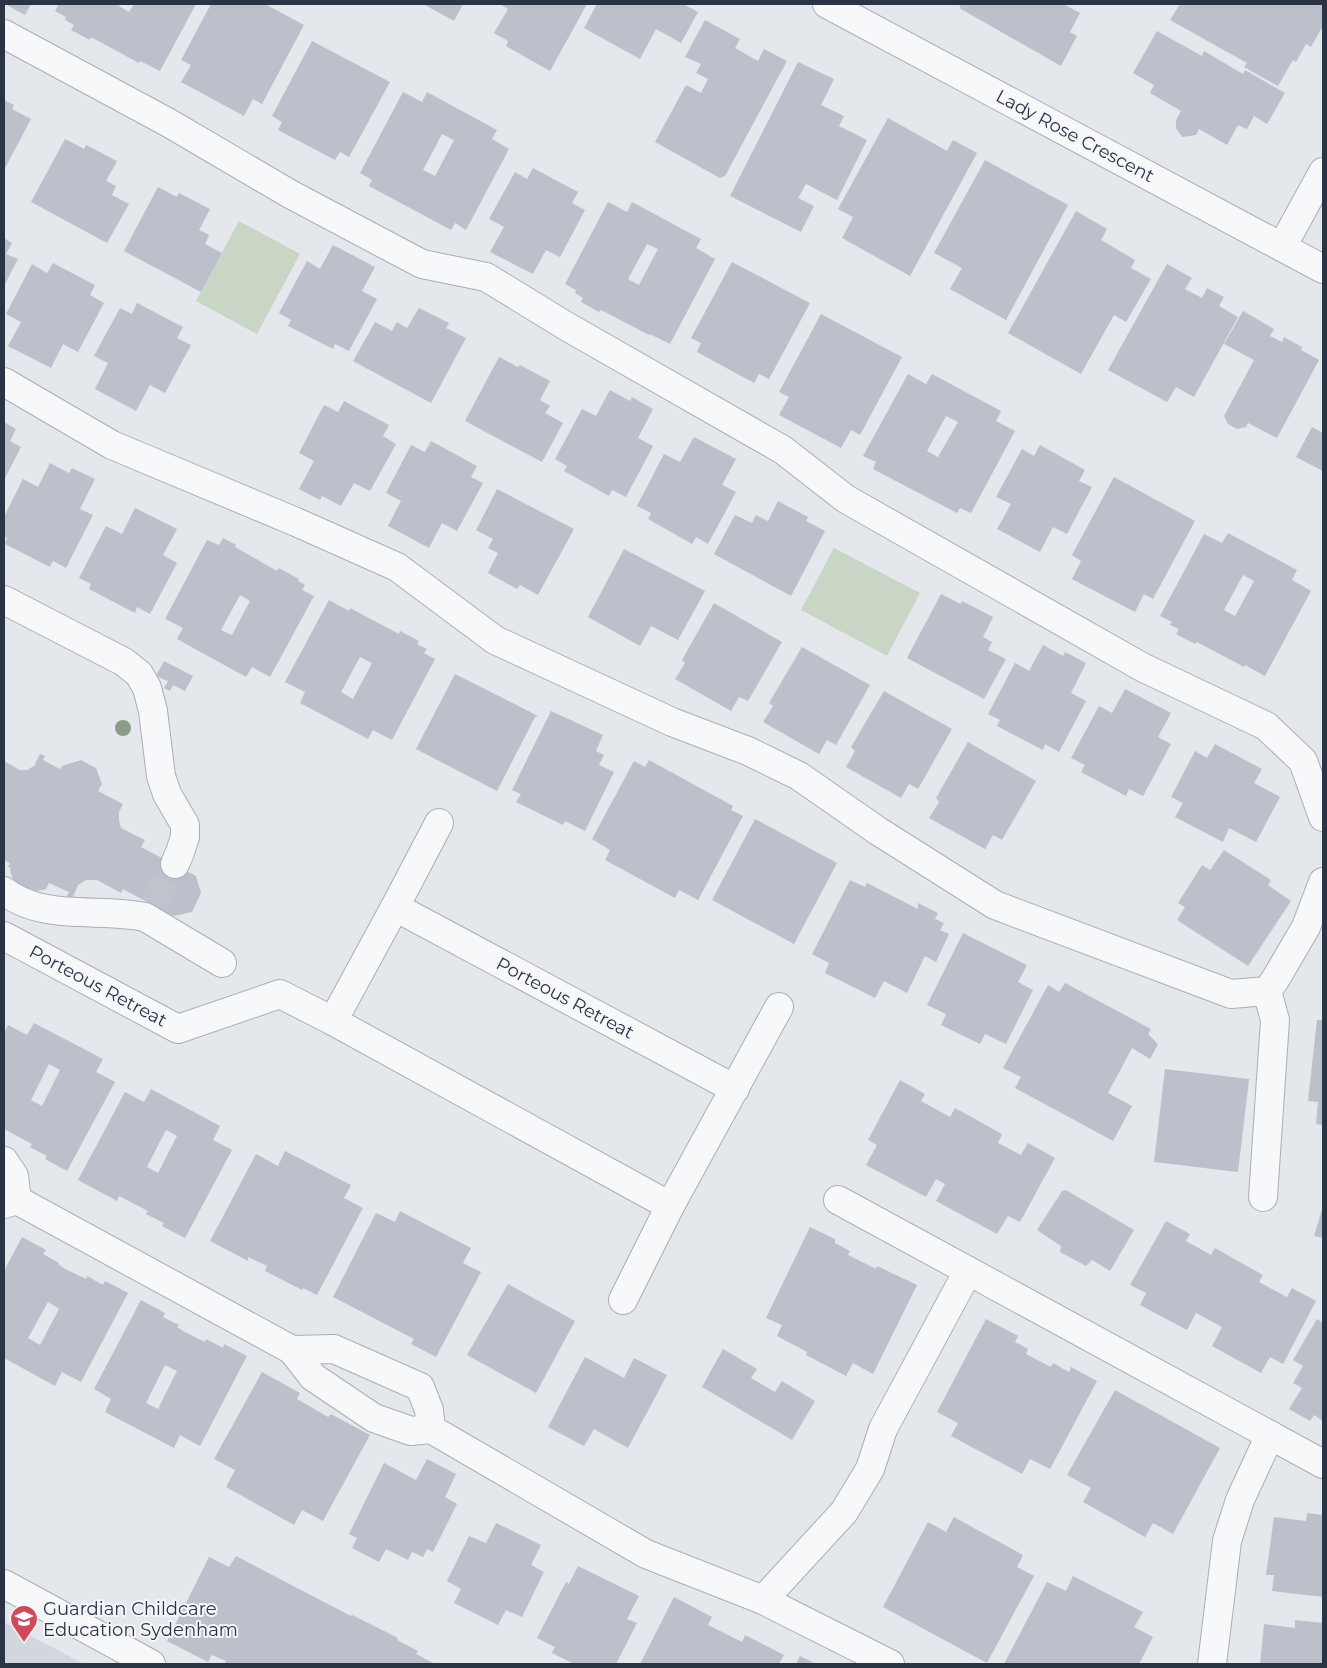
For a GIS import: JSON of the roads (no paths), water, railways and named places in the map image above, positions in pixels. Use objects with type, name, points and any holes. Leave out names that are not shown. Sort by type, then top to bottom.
[{"type":"street","name":"Lady Rose Crescent","points":[[826,4],[866,13],[1323,269]]},
{"type":"street","points":[[4,34],[169,123],[290,194],[422,264],[486,277],[566,326],[783,450],[846,500],[1142,667],[1266,726],[1303,760],[1323,817]]},
{"type":"street","points":[[1282,247],[1323,172]]},
{"type":"street","points":[[4,382],[112,445],[296,522],[397,567],[495,640],[672,722],[748,751],[799,776],[878,831],[995,905],[1231,994],[1266,991],[1275,980],[1306,927],[1323,882]]},
{"type":"street","points":[[4,600],[124,662],[139,674],[147,688],[153,711],[161,776],[167,794],[185,825],[185,837],[175,864]]},
{"type":"street","points":[[333,1021],[439,823]]},
{"type":"street","points":[[4,891],[13,898],[35,906],[75,913],[133,914],[149,911],[222,963]]},
{"type":"street","name":"Porteous Retreat","points":[[395,907],[735,1089]]},
{"type":"street","name":"Porteous Retreat","points":[[4,936],[178,1029],[280,994],[333,1021],[670,1206]]},
{"type":"street","points":[[1263,1197],[1274,1020],[1266,991]]},
{"type":"street","points":[[623,1300],[670,1206],[779,1007]]},
{"type":"street","points":[[4,1161],[14,1176],[10,1202],[292,1350],[313,1377],[374,1418],[411,1431],[431,1428],[646,1554],[763,1600],[890,1664]]},
{"type":"street","points":[[838,1200],[1323,1464]]},
{"type":"street","points":[[763,1600],[844,1512],[870,1469],[883,1429],[968,1271]]},
{"type":"street","points":[[292,1350],[334,1349],[420,1388],[429,1410],[431,1428]]},
{"type":"street","points":[[1212,1664],[1227,1541],[1240,1500],[1270,1435]]},
{"type":"street","points":[[4,1584],[150,1664]]},
{"type":"tunnel","points":[[153,905],[175,864]]},
{"type":"place","name":"Guardian Childcare Education Sydenham","points":[[24,1643]]}]
